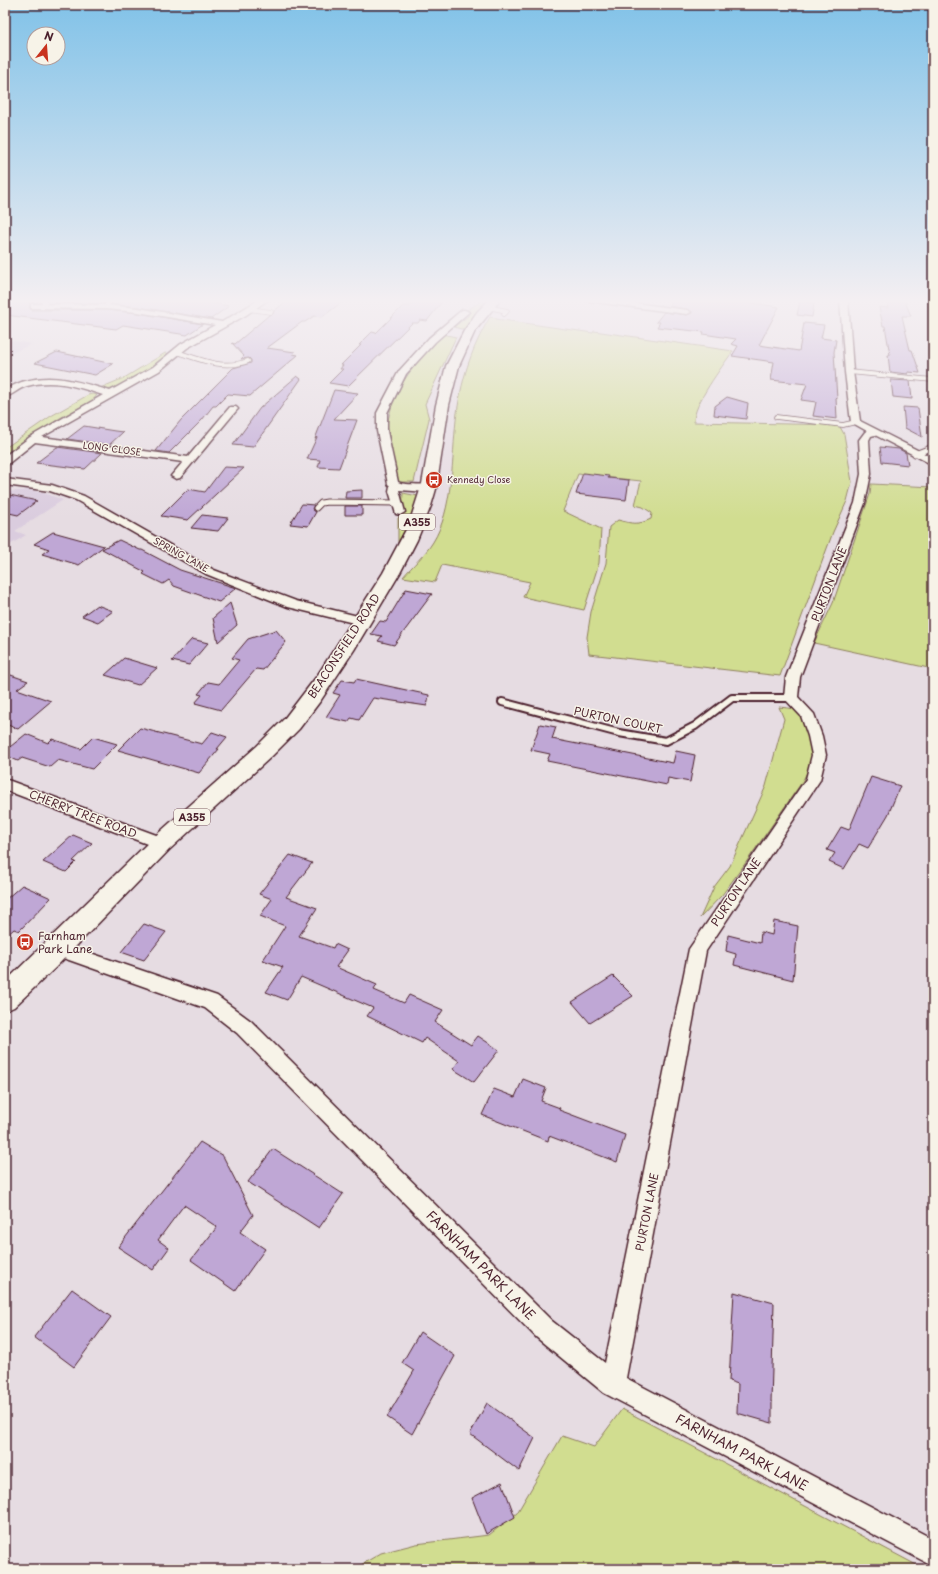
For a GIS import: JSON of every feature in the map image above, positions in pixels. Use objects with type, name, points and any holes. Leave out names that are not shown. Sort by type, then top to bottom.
[{"type":"main road","name":"BEACONSFIELD ROAD","points":[[5,999],[58,949],[161,843],[281,736],[321,687],[406,546],[419,518],[428,489],[449,372]]},
{"type":"street","points":[[5,461],[33,439],[62,421],[150,372]]},
{"type":"street","name":"BEACONSFIELD ROAD","points":[[398,508],[395,486],[388,467],[381,421],[382,413],[402,372]]},
{"type":"street","points":[[849,372],[856,422],[933,462]]},
{"type":"street","points":[[5,394],[24,384],[47,379],[63,380],[111,394]]},
{"type":"street","points":[[176,476],[233,409]]},
{"type":"street","name":"PURTON LANE","points":[[613,1384],[698,949],[813,780],[819,755],[816,736],[807,714],[791,698],[793,677],[860,503],[866,474],[864,440],[868,434],[873,432]]},
{"type":"street","name":"LONG CLOSE","points":[[33,439],[190,460]]},
{"type":"street","name":"SPRING LANE","points":[[5,482],[52,488],[80,498],[210,572],[292,604],[362,621]]},
{"type":"street","points":[[395,486],[428,489]]},
{"type":"street","name":"CHERRY TREE ROAD","points":[[5,784],[161,843]]},
{"type":"street","name":"FARNHAM PARK LANE","points":[[58,949],[211,1002],[244,1027],[544,1329],[613,1384],[933,1553]]},
{"type":"lane","points":[[854,372],[933,380]]},
{"type":"lane","points":[[776,417],[843,425],[856,422]]},
{"type":"lane","points":[[915,454],[933,447]]},
{"type":"lane","points":[[316,508],[321,503],[327,502],[398,508]]},
{"type":"lane","name":"PURTON COURT","points":[[502,702],[620,733],[666,741],[695,726],[732,698],[791,698]]},
{"type":"shaded area","points":[[30,490],[63,500],[15,531],[26,535],[5,548],[5,492]]},
{"type":"green space","points":[[133,372],[145,372],[112,389],[106,390],[100,388]]},
{"type":"green space","points":[[410,372],[440,372],[425,404],[429,419],[414,482],[397,482],[387,424],[395,394]]},
{"type":"green space","points":[[466,372],[718,372],[698,406],[694,422],[839,425],[844,434],[852,482],[847,501],[833,532],[780,676],[589,654],[587,637],[591,612],[606,563],[609,527],[618,520],[635,523],[651,519],[652,513],[643,507],[635,505],[641,481],[578,474],[563,511],[601,529],[599,563],[584,610],[523,597],[530,582],[442,565],[435,582],[403,577],[430,547],[440,529],[448,499],[456,420]]},
{"type":"green space","points":[[92,394],[97,395],[93,400],[60,418],[5,456],[5,448],[51,416]]},
{"type":"green space","points":[[871,484],[933,487],[933,669],[814,643],[833,603],[870,494]]},
{"type":"green space","points":[[403,493],[418,496],[413,515],[398,543],[398,518],[402,513]]},
{"type":"green space","points":[[779,707],[797,709],[807,722],[815,757],[802,782],[747,861],[722,895],[700,918],[714,887],[730,866],[766,786],[784,719]]},
{"type":"green space","points":[[622,1409],[924,1569],[354,1569],[381,1553],[416,1544],[489,1535],[517,1513],[562,1436],[594,1447]]},
{"type":"building","points":[[82,372],[99,372],[95,375]]},
{"type":"building","points":[[229,372],[278,372],[250,396],[228,394],[216,406],[213,406],[202,420],[169,453],[156,451],[181,420]]},
{"type":"building","points":[[340,372],[362,372],[348,386],[329,383]]},
{"type":"building","points":[[772,372],[835,372],[837,419],[813,416],[816,402],[801,400],[807,384],[771,380]]},
{"type":"building","points":[[894,372],[908,372],[908,374]]},
{"type":"building","points":[[297,376],[301,379],[253,447],[233,445],[260,408]]},
{"type":"building","points":[[891,380],[910,381],[912,399],[893,397]]},
{"type":"building","points":[[334,390],[358,393],[334,419],[357,420],[339,468],[318,467],[320,460],[307,459],[317,437],[315,439]]},
{"type":"building","points":[[727,397],[748,403],[746,419],[714,415],[715,406]]},
{"type":"building","points":[[903,407],[918,408],[922,437],[905,428]]},
{"type":"building","points":[[84,426],[123,432],[109,445],[67,439]]},
{"type":"building","points":[[57,447],[102,453],[85,469],[36,463]]},
{"type":"building","points":[[880,447],[899,449],[906,453],[908,465],[882,462]]},
{"type":"building","points":[[224,467],[244,468],[188,520],[161,516],[188,489],[205,492]]},
{"type":"building","points":[[583,473],[629,480],[626,500],[576,494]]},
{"type":"building","points":[[362,490],[362,498],[345,498],[346,491]]},
{"type":"building","points":[[5,494],[37,501],[18,515],[5,512]]},
{"type":"building","points":[[302,504],[314,505],[312,509],[316,512],[308,526],[290,524]]},
{"type":"building","points":[[345,506],[362,506],[362,515],[345,515]]},
{"type":"building","points":[[202,515],[228,518],[218,531],[191,528]]},
{"type":"building","points":[[53,532],[104,546],[79,565],[42,554],[49,549],[34,544]]},
{"type":"building","points":[[119,540],[180,570],[236,588],[219,602],[174,586],[169,580],[163,584],[143,574],[145,572],[102,549]]},
{"type":"building","points":[[406,589],[432,594],[394,645],[378,641],[382,636],[371,634],[380,621],[386,622]]},
{"type":"building","points":[[230,603],[237,625],[218,642],[213,618]]},
{"type":"building","points":[[97,605],[113,611],[98,622],[82,616]]},
{"type":"building","points":[[276,630],[286,642],[263,670],[256,669],[221,710],[195,703],[202,695],[198,694],[208,682],[219,684],[239,660],[232,658],[248,639]]},
{"type":"building","points":[[192,639],[208,643],[189,665],[172,661]]},
{"type":"building","points":[[124,658],[157,668],[138,685],[105,675]]},
{"type":"building","points":[[5,673],[28,681],[17,689],[51,701],[18,729],[5,724]]},
{"type":"building","points":[[356,679],[429,695],[427,706],[373,698],[359,720],[351,718],[348,722],[326,717],[340,695],[333,693],[342,680],[354,682]]},
{"type":"building","points":[[540,724],[556,727],[552,739],[673,763],[676,751],[695,755],[690,782],[668,778],[667,785],[547,761],[550,754],[531,750]]},
{"type":"building","points":[[140,728],[202,744],[212,732],[227,737],[199,773],[118,750]]},
{"type":"building","points":[[26,734],[48,743],[52,739],[81,749],[93,737],[117,744],[92,769],[58,760],[50,767],[22,758],[18,761],[5,755],[5,751]]},
{"type":"building","points":[[871,777],[900,786],[888,815],[868,848],[859,844],[844,869],[829,862],[835,853],[827,850],[841,827],[849,830]]},
{"type":"building","points":[[73,835],[92,843],[73,861],[76,862],[66,872],[43,862]]},
{"type":"building","points":[[290,855],[312,863],[286,897],[317,908],[299,936],[333,948],[335,944],[348,950],[336,967],[377,985],[374,990],[404,1003],[409,995],[443,1010],[435,1022],[471,1045],[478,1036],[499,1050],[474,1082],[453,1069],[459,1061],[425,1038],[422,1043],[367,1016],[373,1008],[301,977],[287,1000],[266,992],[283,967],[263,960],[285,926],[260,916],[272,899],[259,894]]},
{"type":"building","points":[[22,885],[51,898],[19,931],[14,929],[5,937],[5,900]]},
{"type":"building","points":[[774,921],[798,926],[793,980],[734,965],[736,954],[726,951],[728,935],[760,943],[761,932],[772,935]]},
{"type":"building","points":[[144,924],[166,932],[144,960],[121,952]]},
{"type":"building","points":[[613,976],[633,996],[590,1023],[572,1002]]},
{"type":"building","points":[[523,1079],[546,1088],[541,1101],[560,1108],[559,1110],[625,1135],[617,1162],[549,1136],[548,1141],[482,1115],[494,1089],[515,1097]]},
{"type":"building","points":[[200,1142],[223,1156],[253,1215],[240,1232],[265,1249],[235,1291],[191,1260],[217,1227],[184,1205],[158,1240],[169,1248],[153,1270],[118,1247]]},
{"type":"building","points":[[273,1149],[343,1194],[319,1228],[248,1182]]},
{"type":"building","points":[[72,1289],[111,1317],[74,1367],[34,1337]]},
{"type":"building","points":[[734,1292],[774,1303],[771,1402],[772,1423],[737,1413],[738,1384],[729,1381]]},
{"type":"building","points":[[420,1332],[455,1356],[412,1434],[387,1417],[414,1371],[402,1363]]},
{"type":"building","points":[[487,1403],[535,1438],[519,1471],[470,1434]]},
{"type":"building","points":[[502,1482],[515,1517],[486,1534],[472,1498]]},
{"type":"place","name":"Kennedy Close","points":[[434,480]]},
{"type":"place","name":"Farnham Park Lane","points":[[25,942]]}]
